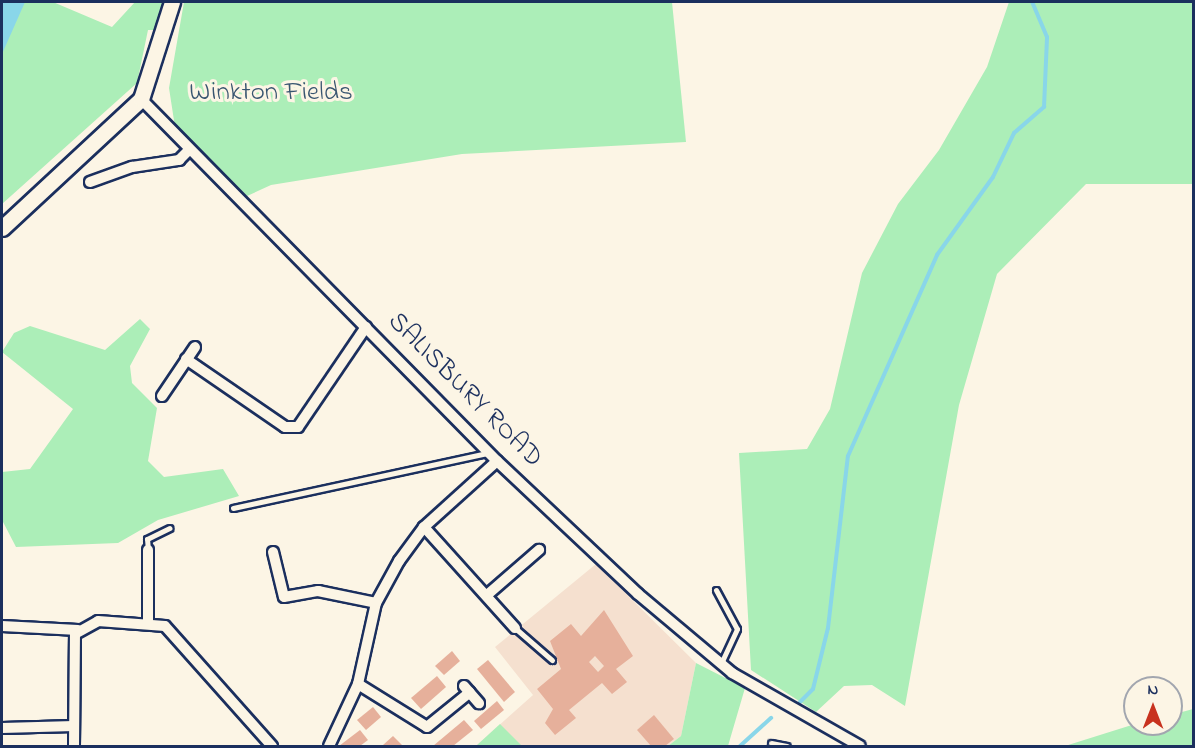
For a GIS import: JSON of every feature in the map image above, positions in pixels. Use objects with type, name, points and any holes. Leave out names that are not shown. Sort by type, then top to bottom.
[{"type":"main road","points":[[2,228],[141,99],[172,2]]},
{"type":"street","name":"SALISBURY ROAD","points":[[141,99],[188,151],[366,327],[493,457],[720,663],[860,747]]},
{"type":"street","points":[[90,182],[132,167],[179,160],[188,151]]},
{"type":"street","points":[[186,359],[285,427],[298,427],[366,327]]},
{"type":"street","points":[[162,396],[195,347]]},
{"type":"street","points":[[329,747],[358,684],[376,603],[424,527],[493,457]]},
{"type":"street","points":[[424,527],[514,628]]},
{"type":"street","points":[[487,595],[539,549]]},
{"type":"street","points":[[148,550],[148,622]]},
{"type":"street","points":[[273,552],[284,597],[318,591],[376,603]]},
{"type":"street","points":[[2,626],[78,630],[98,621],[148,622],[165,626],[272,747]]},
{"type":"street","points":[[74,747],[78,630]]},
{"type":"street","points":[[358,684],[427,727],[467,689],[479,703]]},
{"type":"street","points":[[2,728],[74,726]]},
{"type":"lane","points":[[233,508],[493,457]]},
{"type":"lane","points":[[148,550],[147,539],[170,528]]},
{"type":"lane","points":[[716,590],[737,629],[720,663]]},
{"type":"lane","points":[[514,628],[552,660]]},
{"type":"lane","points":[[771,742],[787,747]]},
{"type":"shaded area","points":[[596,564],[696,663],[681,736],[668,746],[476,746],[533,695],[495,647]]},
{"type":"green space","points":[[2,2],[53,2],[112,27],[135,2],[163,2],[157,30],[148,30],[137,83],[2,204]]},
{"type":"green space","name":"Winkton Fields","points":[[184,2],[672,2],[686,142],[462,154],[271,185],[247,196],[175,127],[169,88]]},
{"type":"green space","points":[[1009,2],[1193,2],[1193,184],[1086,184],[997,274],[959,405],[905,706],[872,685],[844,686],[816,712],[751,670],[739,453],[807,449],[830,409],[862,273],[898,204],[939,150],[987,67]]},
{"type":"green space","points":[[140,319],[150,329],[130,366],[132,383],[157,408],[148,461],[164,477],[223,469],[239,496],[158,520],[118,543],[16,547],[2,520],[2,472],[30,469],[73,409],[2,352],[14,333],[30,326],[105,350]]},
{"type":"green space","points":[[696,663],[745,688],[728,746],[668,746],[681,736]]},
{"type":"green space","points":[[1193,709],[1193,746],[1065,746],[1123,728],[1123,736],[1183,736],[1183,712]]},
{"type":"green space","points":[[500,724],[522,746],[476,746]]},
{"type":"water","points":[[2,2],[25,2],[2,54]]},
{"type":"building","points":[[604,610],[633,656],[616,669],[627,682],[612,694],[602,683],[569,710],[576,718],[555,735],[545,723],[553,709],[537,689],[561,669],[550,641],[571,624],[581,636]],"holes":[[[595,656],[604,666],[598,672],[589,662]]]},
{"type":"building","points":[[452,651],[460,661],[444,675],[435,666]]},
{"type":"building","points":[[488,660],[515,692],[504,702],[477,669]]},
{"type":"building","points":[[437,676],[446,687],[421,709],[411,698]]},
{"type":"building","points":[[497,701],[504,710],[481,729],[474,721]]},
{"type":"building","points":[[373,707],[381,717],[366,730],[357,720]]},
{"type":"building","points":[[654,715],[674,739],[665,746],[651,746],[637,730]]},
{"type":"building","points":[[464,720],[473,730],[453,746],[433,746]]},
{"type":"building","points":[[360,730],[368,740],[360,746],[339,746]]},
{"type":"building","points":[[393,736],[403,746],[383,745]]},
{"type":"waterway","points":[[800,702],[813,689],[828,628],[848,456],[937,255],[993,177],[1014,133],[1044,107],[1047,37],[1032,2]]},
{"type":"waterway","points":[[740,746],[771,718]]}]
